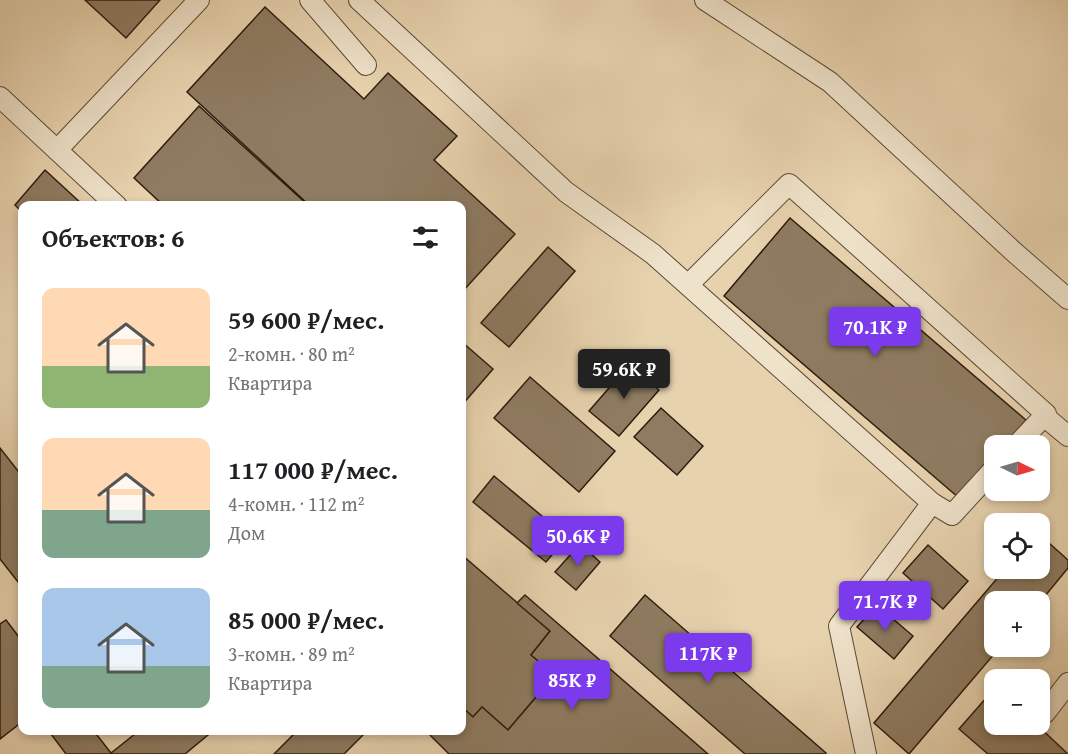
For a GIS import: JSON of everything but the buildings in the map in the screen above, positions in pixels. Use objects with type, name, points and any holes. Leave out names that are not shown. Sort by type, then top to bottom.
[{"type":"lane","points":[[57,150],[199,0]]},
{"type":"lane","points":[[310,0],[366,65]]},
{"type":"lane","points":[[359,0],[566,192],[653,254],[932,503],[952,514],[984,480]]},
{"type":"lane","points":[[705,0],[830,82],[1068,299]]},
{"type":"lane","points":[[0,98],[112,201]]},
{"type":"lane","points":[[688,285],[789,184],[1068,436]]},
{"type":"lane","points":[[1026,435],[1044,416]]},
{"type":"lane","points":[[866,754],[839,626],[932,503]]},
{"type":"lane","points":[[1050,706],[1068,683]]}]
